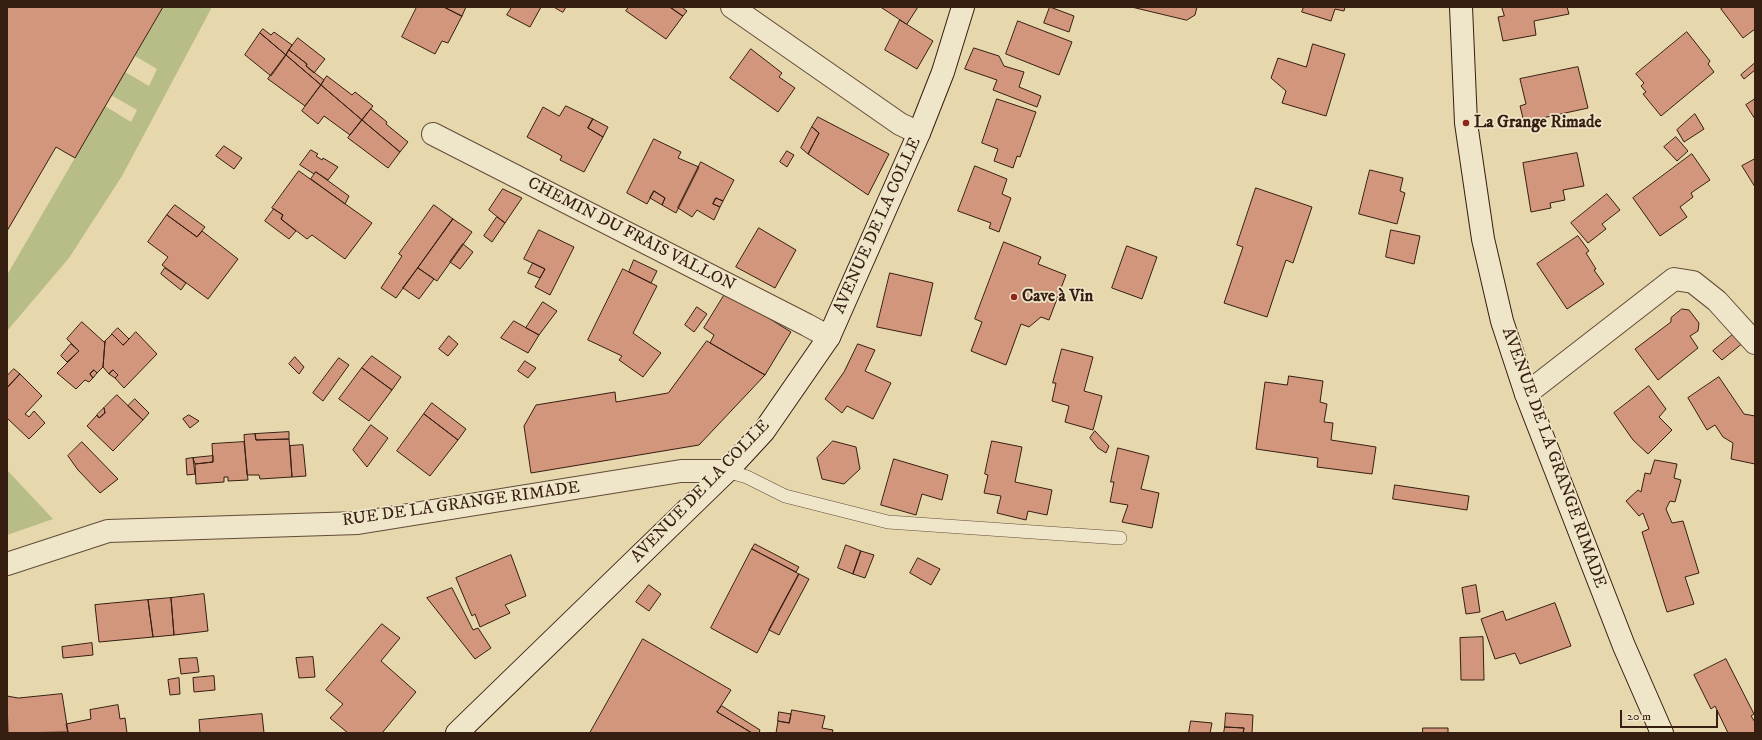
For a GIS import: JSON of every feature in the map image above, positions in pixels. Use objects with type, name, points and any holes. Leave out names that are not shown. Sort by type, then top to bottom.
[{"type":"street","points":[[732,7],[900,124],[919,133]]},
{"type":"street","name":"AVENUE DE LA COLLE","points":[[457,733],[727,471],[764,431],[829,337],[919,133],[943,72],[963,7]]},
{"type":"street","name":"AVENUE DE LA GRANGE RIMADE","points":[[1462,7],[1466,123],[1483,239],[1502,320],[1526,394],[1624,646],[1662,733]]},
{"type":"street","name":"CHEMIN DU FRAIS VALLON","points":[[433,134],[829,337]]},
{"type":"street","points":[[1526,394],[1674,279],[1693,282],[1717,301],[1755,343]]},
{"type":"street","name":"RUE DE LA GRANGE RIMADE","points":[[7,564],[108,530],[358,524],[681,471],[727,471]]},
{"type":"lane","points":[[727,471],[747,477],[785,496],[888,522],[1120,538]]},
{"type":"green space","points":[[163,7],[212,7],[122,176],[69,258],[7,331],[7,275],[105,106],[131,122],[137,110],[111,95],[125,72],[149,86],[157,69],[135,56]]},
{"type":"green space","points":[[7,470],[53,519],[7,535]]},
{"type":"building","points":[[7,7],[163,7],[75,158],[56,147],[7,231]]},
{"type":"building","points":[[417,7],[444,7],[462,16],[448,43],[442,41],[435,54],[402,37]]},
{"type":"building","points":[[444,7],[466,7],[462,16]]},
{"type":"building","points":[[512,7],[541,7],[530,27],[507,15]]},
{"type":"building","points":[[554,7],[566,7],[563,12]]},
{"type":"building","points":[[629,7],[670,7],[683,16],[666,39],[626,11]]},
{"type":"building","points":[[670,7],[682,7],[687,11],[683,16]]},
{"type":"building","points":[[881,7],[918,7],[907,24]]},
{"type":"building","points":[[1050,7],[1074,16],[1069,32],[1044,23]]},
{"type":"building","points":[[1132,7],[1197,7],[1195,15],[1187,20]]},
{"type":"building","points":[[1304,7],[1345,7],[1344,11],[1335,9],[1331,21],[1302,12]]},
{"type":"building","points":[[1502,7],[1567,7],[1569,14],[1534,21],[1536,35],[1503,41],[1498,17],[1504,16]]},
{"type":"building","points":[[1724,7],[1755,7],[1755,29],[1743,38],[1721,9]]},
{"type":"building","points":[[900,20],[933,41],[917,69],[885,50]]},
{"type":"building","points":[[1018,21],[1072,42],[1059,75],[1006,54]]},
{"type":"building","points":[[263,29],[271,35],[274,32],[292,45],[286,55],[260,33]]},
{"type":"building","points":[[1687,32],[1710,61],[1708,64],[1714,72],[1661,116],[1643,94],[1646,92],[1641,86],[1644,83],[1636,74]]},
{"type":"building","points":[[260,33],[286,55],[271,76],[245,55]]},
{"type":"building","points":[[298,38],[325,59],[314,73],[306,66],[307,64],[289,50]]},
{"type":"building","points":[[1313,44],[1345,54],[1326,116],[1282,103],[1286,91],[1271,78],[1278,58],[1306,67]]},
{"type":"building","points":[[974,48],[999,56],[1004,66],[1024,72],[1019,87],[1041,96],[1037,107],[993,90],[997,80],[965,69]]},
{"type":"building","points":[[751,49],[782,73],[779,77],[795,88],[778,112],[730,78]]},
{"type":"building","points":[[289,50],[324,80],[321,85],[286,55]]},
{"type":"building","points":[[286,55],[321,85],[305,106],[268,79]]},
{"type":"building","points":[[1755,63],[1755,70],[1744,79],[1741,75]]},
{"type":"building","points":[[1578,67],[1588,108],[1524,122],[1520,106],[1526,104],[1520,79]]},
{"type":"building","points":[[327,76],[352,95],[355,92],[373,106],[362,120],[321,85]]},
{"type":"building","points":[[321,85],[362,120],[350,135],[324,116],[318,124],[302,111]]},
{"type":"building","points":[[997,99],[1036,112],[1020,157],[1017,156],[1013,168],[994,161],[998,149],[982,143]]},
{"type":"building","points":[[1755,99],[1755,119],[1746,105]]},
{"type":"building","points":[[566,106],[593,119],[588,128],[603,137],[584,172],[560,160],[562,156],[527,137],[543,107],[559,116]]},
{"type":"building","points":[[371,109],[387,122],[386,124],[408,142],[400,152],[362,120]]},
{"type":"building","points":[[1695,114],[1704,129],[1684,142],[1677,130]]},
{"type":"building","points":[[818,117],[889,154],[868,195],[808,154],[819,133],[812,127]]},
{"type":"building","points":[[593,119],[608,127],[603,137],[588,128]]},
{"type":"building","points":[[362,120],[400,152],[388,168],[348,138]]},
{"type":"building","points":[[812,127],[819,133],[808,154],[801,148]]},
{"type":"building","points":[[1676,137],[1688,151],[1677,161],[1664,147]]},
{"type":"building","points":[[654,139],[681,152],[678,158],[699,167],[676,213],[662,205],[665,198],[654,191],[647,204],[627,193]]},
{"type":"building","points":[[224,146],[242,158],[234,169],[216,156]]},
{"type":"building","points":[[311,150],[318,154],[316,156],[322,160],[323,158],[338,167],[328,180],[316,172],[314,174],[300,165]]},
{"type":"building","points":[[787,151],[794,155],[787,167],[780,162]]},
{"type":"building","points":[[1577,153],[1584,186],[1563,190],[1565,200],[1550,203],[1551,208],[1531,212],[1523,163]]},
{"type":"building","points":[[1692,154],[1710,180],[1691,193],[1693,197],[1680,207],[1687,217],[1660,236],[1633,198]]},
{"type":"building","points":[[1755,159],[1755,187],[1742,166]]},
{"type":"building","points":[[701,162],[734,180],[723,201],[716,198],[713,204],[720,207],[714,220],[697,210],[692,217],[678,208]]},
{"type":"building","points":[[975,166],[1007,179],[1002,194],[1011,198],[999,232],[989,228],[991,223],[958,211]]},
{"type":"building","points":[[1370,170],[1403,178],[1400,191],[1405,193],[1397,224],[1359,214]]},
{"type":"building","points":[[299,171],[372,223],[345,259],[312,235],[307,239],[281,219],[283,215],[272,208]]},
{"type":"building","points":[[316,172],[349,196],[345,204],[311,179]]},
{"type":"building","points":[[1256,188],[1312,207],[1293,263],[1286,260],[1267,317],[1224,303],[1243,247],[1237,245]]},
{"type":"building","points":[[503,189],[522,198],[505,223],[489,210]]},
{"type":"building","points":[[654,191],[665,198],[662,205],[650,198]]},
{"type":"building","points":[[1607,194],[1620,210],[1602,224],[1606,229],[1588,243],[1571,223]]},
{"type":"building","points":[[716,198],[723,201],[720,207],[713,204]]},
{"type":"building","points":[[175,205],[205,227],[197,237],[167,215]]},
{"type":"building","points":[[434,205],[453,219],[396,298],[381,288],[402,256],[399,254]]},
{"type":"building","points":[[274,209],[283,215],[281,219],[296,231],[289,239],[265,221]]},
{"type":"building","points":[[167,215],[197,237],[202,231],[238,259],[208,299],[162,265],[168,257],[148,242]]},
{"type":"building","points":[[497,217],[505,223],[492,242],[484,236]]},
{"type":"building","points":[[453,219],[472,232],[437,281],[418,268]]},
{"type":"building","points":[[759,228],[796,250],[775,288],[736,267]]},
{"type":"building","points":[[539,230],[574,247],[550,295],[535,287],[545,269],[524,259]]},
{"type":"building","points":[[1391,230],[1420,236],[1414,264],[1386,257]]},
{"type":"building","points":[[1578,236],[1589,251],[1586,253],[1596,269],[1594,270],[1604,284],[1567,309],[1537,264]]},
{"type":"building","points":[[1004,242],[1041,257],[1038,264],[1066,275],[1049,320],[1041,317],[1029,327],[1021,324],[1006,365],[971,351],[982,322],[975,319]]},
{"type":"building","points":[[463,244],[473,252],[460,269],[450,262]]},
{"type":"building","points":[[1127,246],[1157,257],[1142,299],[1112,288]]},
{"type":"building","points":[[634,260],[657,271],[651,283],[629,272]]},
{"type":"building","points":[[533,263],[545,269],[540,278],[528,273]]},
{"type":"building","points":[[165,268],[186,283],[181,290],[161,274]]},
{"type":"building","points":[[418,268],[434,279],[419,299],[403,288]]},
{"type":"building","points":[[623,269],[657,286],[633,333],[661,353],[643,377],[619,360],[622,356],[588,340]]},
{"type":"building","points":[[890,273],[933,283],[921,336],[877,327]]},
{"type":"building","points":[[725,294],[754,309],[791,332],[765,375],[710,343],[714,335],[704,328]]},
{"type":"building","points":[[543,302],[557,311],[539,335],[526,328]]},
{"type":"building","points":[[697,307],[707,314],[694,332],[685,325]]},
{"type":"building","points":[[1682,309],[1689,310],[1699,323],[1698,331],[1690,336],[1698,348],[1658,380],[1635,349],[1671,322],[1671,318]]},
{"type":"building","points":[[514,321],[539,335],[528,353],[501,338]]},
{"type":"building","points":[[82,322],[104,342],[105,341],[103,367],[97,373],[94,370],[90,374],[93,378],[89,382],[85,380],[76,389],[57,373],[79,351],[67,339]]},
{"type":"building","points":[[118,328],[129,339],[123,345],[112,334]]},
{"type":"building","points":[[136,332],[157,354],[124,388],[115,378],[118,375],[113,370],[109,374],[103,367],[105,341],[112,334],[123,345]]},
{"type":"building","points":[[1736,332],[1744,342],[1722,360],[1713,351]]},
{"type":"building","points":[[449,336],[458,344],[448,356],[439,349]]},
{"type":"building","points":[[707,341],[765,375],[699,445],[531,473],[524,426],[536,405],[615,392],[616,402],[668,393]]},
{"type":"building","points":[[71,344],[79,351],[67,362],[61,356]]},
{"type":"building","points":[[858,344],[875,350],[865,371],[891,383],[873,419],[847,406],[842,413],[825,399],[844,372]]},
{"type":"building","points":[[1062,349],[1093,357],[1084,391],[1102,396],[1093,430],[1065,422],[1069,406],[1052,401],[1056,383],[1053,383]]},
{"type":"building","points":[[372,356],[401,377],[392,390],[362,368]]},
{"type":"building","points":[[295,357],[304,367],[299,374],[289,364]]},
{"type":"building","points":[[339,358],[349,365],[323,401],[313,393]]},
{"type":"building","points":[[525,361],[536,368],[528,378],[518,371]]},
{"type":"building","points":[[362,368],[392,390],[369,421],[339,399]]},
{"type":"building","points":[[14,369],[20,374],[7,388],[7,376]]},
{"type":"building","points":[[94,370],[97,373],[93,378],[90,374]]},
{"type":"building","points":[[113,370],[118,375],[115,378],[109,374]]},
{"type":"building","points":[[20,374],[42,396],[25,414],[29,417],[34,411],[45,423],[29,439],[7,418],[7,388]]},
{"type":"building","points":[[1289,376],[1323,381],[1320,402],[1327,404],[1324,422],[1333,423],[1331,440],[1376,447],[1372,474],[1317,467],[1318,458],[1256,449],[1265,382],[1287,385]]},
{"type":"building","points":[[1719,377],[1744,414],[1755,416],[1755,464],[1731,459],[1733,443],[1723,437],[1715,425],[1707,430],[1688,398]]},
{"type":"building","points":[[1649,386],[1666,409],[1659,417],[1672,430],[1648,454],[1633,440],[1614,413]]},
{"type":"building","points":[[117,395],[143,420],[113,451],[87,426],[97,415],[99,418],[105,413],[104,408]]},
{"type":"building","points":[[135,399],[149,413],[143,420],[128,406]]},
{"type":"building","points":[[432,403],[466,429],[458,440],[424,414]]},
{"type":"building","points":[[104,408],[105,413],[99,418],[97,415]]},
{"type":"building","points":[[424,414],[458,440],[430,476],[397,451]]},
{"type":"building","points":[[189,415],[199,421],[190,428],[183,419]]},
{"type":"building","points":[[371,425],[388,438],[367,467],[353,450]]},
{"type":"building","points":[[1095,431],[1109,446],[1106,453],[1098,448],[1090,438]]},
{"type":"building","points":[[289,432],[289,439],[256,440],[255,434]]},
{"type":"building","points":[[255,434],[256,440],[289,439],[292,477],[260,479],[259,475],[247,475],[244,435]]},
{"type":"building","points":[[833,441],[856,447],[860,469],[844,484],[822,479],[817,458]]},
{"type":"building","points":[[992,441],[1022,447],[1015,482],[1052,490],[1047,515],[1028,511],[1026,520],[997,513],[1001,496],[984,493],[988,475],[985,474]]},
{"type":"building","points":[[82,442],[118,479],[100,493],[78,470],[68,456]]},
{"type":"building","points":[[244,442],[248,480],[228,481],[228,477],[224,477],[224,482],[196,484],[195,464],[213,462],[212,444]]},
{"type":"building","points":[[303,445],[306,476],[292,477],[290,446]]},
{"type":"building","points":[[1118,448],[1149,456],[1141,489],[1159,493],[1152,528],[1122,522],[1128,505],[1110,502],[1114,482],[1111,482]]},
{"type":"building","points":[[213,456],[213,462],[195,464],[193,458]]},
{"type":"building","points":[[193,458],[195,474],[187,475],[186,459]]},
{"type":"building","points":[[894,459],[948,475],[942,500],[922,494],[916,515],[881,505]]},
{"type":"building","points":[[1655,460],[1677,464],[1674,478],[1681,480],[1675,502],[1670,501],[1666,509],[1672,523],[1683,521],[1699,573],[1685,577],[1694,604],[1667,612],[1642,532],[1649,529],[1643,513],[1639,516],[1626,501],[1638,490],[1641,492],[1645,473],[1650,474]]},
{"type":"building","points":[[1395,485],[1469,496],[1467,510],[1393,499]]},
{"type":"building","points":[[755,544],[799,567],[796,572],[752,549]]},
{"type":"building","points":[[846,545],[861,551],[853,574],[838,568]]},
{"type":"building","points":[[752,549],[799,574],[757,653],[711,628]]},
{"type":"building","points":[[861,551],[874,555],[865,578],[853,574]]},
{"type":"building","points":[[511,555],[526,596],[505,605],[510,613],[480,627],[475,614],[472,616],[456,578]]},
{"type":"building","points":[[918,558],[940,569],[931,585],[910,573]]},
{"type":"building","points":[[799,574],[809,579],[779,635],[769,630]]},
{"type":"building","points":[[649,585],[661,594],[649,611],[636,602]]},
{"type":"building","points":[[1476,585],[1480,612],[1466,614],[1462,588]]},
{"type":"building","points":[[452,588],[473,630],[478,628],[491,648],[475,659],[427,598]]},
{"type":"building","points":[[204,594],[208,631],[174,635],[171,598]]},
{"type":"building","points":[[171,598],[174,635],[153,637],[148,600]]},
{"type":"building","points":[[148,600],[153,637],[99,642],[95,605]]},
{"type":"building","points":[[1555,603],[1571,646],[1520,664],[1515,653],[1495,659],[1481,619],[1503,611],[1506,620]]},
{"type":"building","points":[[382,624],[400,638],[381,661],[416,692],[382,733],[348,733],[330,718],[343,704],[326,690]]},
{"type":"building","points":[[1483,637],[1484,680],[1461,680],[1460,638]]},
{"type":"building","points":[[643,639],[731,690],[717,712],[752,733],[590,733]]},
{"type":"building","points":[[92,643],[93,655],[63,658],[62,647]]},
{"type":"building","points":[[313,657],[315,677],[299,678],[296,658]]},
{"type":"building","points":[[197,658],[199,672],[181,674],[179,659]]},
{"type":"building","points":[[1726,659],[1754,714],[1751,716],[1755,722],[1755,733],[1728,733],[1715,706],[1711,709],[1694,675]]},
{"type":"building","points":[[214,676],[215,690],[194,692],[193,678]]},
{"type":"building","points":[[179,678],[180,694],[170,695],[168,680]]},
{"type":"building","points":[[62,694],[68,732],[8,733],[7,696],[18,698]]},
{"type":"building","points":[[118,705],[120,719],[125,718],[127,733],[68,733],[66,724],[91,719],[90,710]]},
{"type":"building","points":[[722,706],[760,730],[759,733],[752,733],[717,712]]},
{"type":"building","points":[[792,710],[825,716],[822,728],[833,730],[832,733],[776,733],[778,721],[789,723]]},
{"type":"building","points":[[779,712],[791,714],[789,723],[778,721]]},
{"type":"building","points":[[1226,713],[1253,715],[1252,733],[1243,733],[1244,728],[1225,727]]},
{"type":"building","points":[[262,714],[264,733],[200,733],[199,720]]},
{"type":"building","points":[[1191,721],[1212,723],[1210,733],[1189,733]]},
{"type":"building","points":[[1225,727],[1244,728],[1243,733],[1224,733]]},
{"type":"building","points":[[1423,728],[1448,728],[1448,733],[1423,733]]},
{"type":"place","name":"La Grange Rimade","points":[[1466,123]]},
{"type":"place","name":"Cave à Vin","points":[[1014,297]]}]
